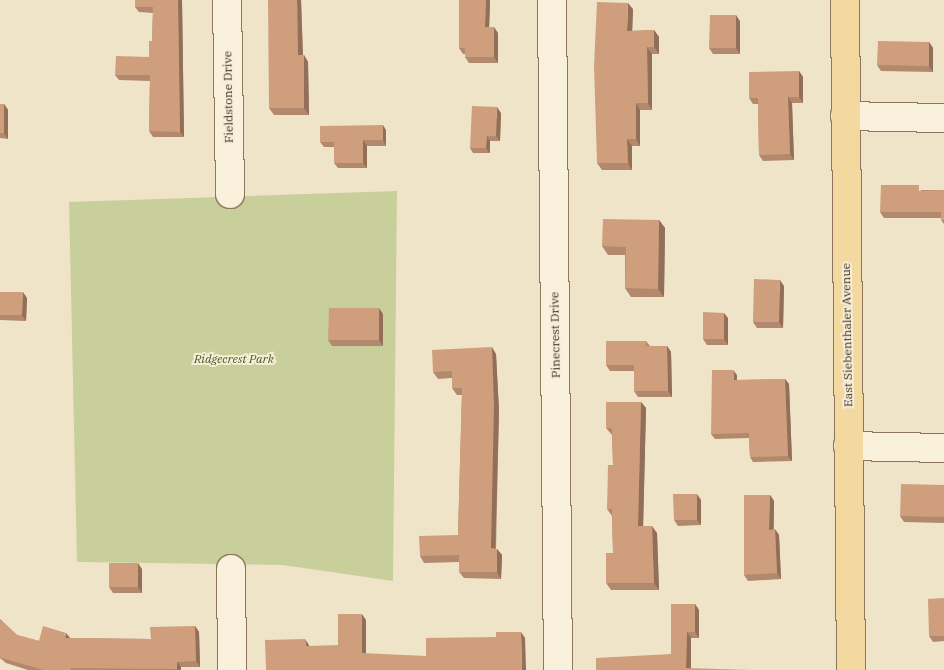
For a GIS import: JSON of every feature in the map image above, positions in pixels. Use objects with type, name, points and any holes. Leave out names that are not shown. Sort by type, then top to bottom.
[{"type":"main road","name":"East Siebenthaler Avenue","points":[[845,0],[851,670]]},
{"type":"street","name":"Fieldstone Drive","points":[[226,0],[230,194]]},
{"type":"street","name":"Pinecrest Drive","points":[[552,0],[558,670]]},
{"type":"street","points":[[845,116],[944,118]]},
{"type":"street","points":[[848,446],[944,448]]},
{"type":"street","points":[[231,569],[232,670]]},
{"type":"green space","name":"Ridgecrest Park","points":[[397,191],[393,581],[283,565],[77,562],[69,202]]},
{"type":"building","points":[[135,0],[178,0],[180,132],[149,131],[150,75],[115,75],[116,56],[149,57],[149,41],[152,41],[153,7],[135,7]]},
{"type":"building","points":[[268,0],[297,0],[298,55],[304,55],[304,108],[269,108]]},
{"type":"building","points":[[459,0],[486,0],[485,27],[494,27],[494,57],[465,57],[465,48],[459,48]]},
{"type":"building","points":[[597,2],[628,3],[627,31],[654,30],[654,47],[647,47],[648,103],[636,103],[636,139],[627,139],[628,163],[597,163],[594,66]]},
{"type":"building","points":[[710,15],[736,15],[736,48],[709,48]]},
{"type":"building","points":[[878,41],[929,42],[929,66],[877,65]]},
{"type":"building","points":[[799,71],[799,97],[788,97],[790,154],[759,155],[758,98],[749,98],[749,72]]},
{"type":"building","points":[[0,104],[4,104],[4,133],[0,133]]},
{"type":"building","points":[[472,106],[497,107],[496,136],[487,136],[486,148],[470,148]]},
{"type":"building","points":[[383,125],[383,140],[363,140],[363,163],[334,163],[334,142],[320,142],[320,126]]},
{"type":"building","points":[[881,185],[919,185],[919,191],[944,190],[944,220],[941,220],[941,212],[880,212]]},
{"type":"building","points":[[603,219],[659,220],[658,289],[625,288],[626,247],[602,246]]},
{"type":"building","points":[[754,279],[780,280],[779,322],[753,322]]},
{"type":"building","points":[[0,292],[23,292],[22,315],[0,315]]},
{"type":"building","points":[[329,308],[379,308],[379,340],[328,340]]},
{"type":"building","points":[[703,312],[724,313],[724,339],[703,339]]},
{"type":"building","points":[[606,341],[646,341],[646,346],[667,346],[668,391],[634,391],[634,365],[606,365]]},
{"type":"building","points":[[492,347],[494,405],[491,548],[497,549],[497,572],[459,572],[459,555],[420,556],[419,536],[458,535],[462,388],[452,388],[452,371],[433,372],[432,350]]},
{"type":"building","points":[[712,370],[733,370],[734,380],[785,379],[788,456],[750,457],[749,433],[711,434]]},
{"type":"building","points":[[606,402],[641,402],[638,526],[652,526],[654,583],[606,583],[606,553],[613,553],[612,509],[607,509],[608,465],[613,465],[612,428],[606,428]]},
{"type":"building","points":[[901,484],[944,485],[944,517],[900,516]]},
{"type":"building","points":[[673,494],[697,494],[697,520],[674,520]]},
{"type":"building","points":[[744,495],[770,495],[769,530],[775,529],[777,573],[744,575]]},
{"type":"building","points":[[109,563],[138,563],[138,587],[109,587]]},
{"type":"building","points":[[944,598],[944,636],[929,636],[928,599]]},
{"type":"building","points":[[671,604],[695,604],[695,632],[687,632],[686,668],[752,670],[596,670],[596,658],[671,654]]},
{"type":"building","points":[[338,614],[362,614],[362,653],[426,656],[426,638],[496,637],[496,632],[521,632],[522,670],[266,670],[265,640],[305,639],[306,646],[338,645]]},
{"type":"building","points":[[0,619],[17,635],[39,641],[43,626],[66,633],[65,638],[151,639],[150,627],[195,626],[196,661],[177,662],[177,669],[71,668],[70,670],[44,670],[1,658]]}]
